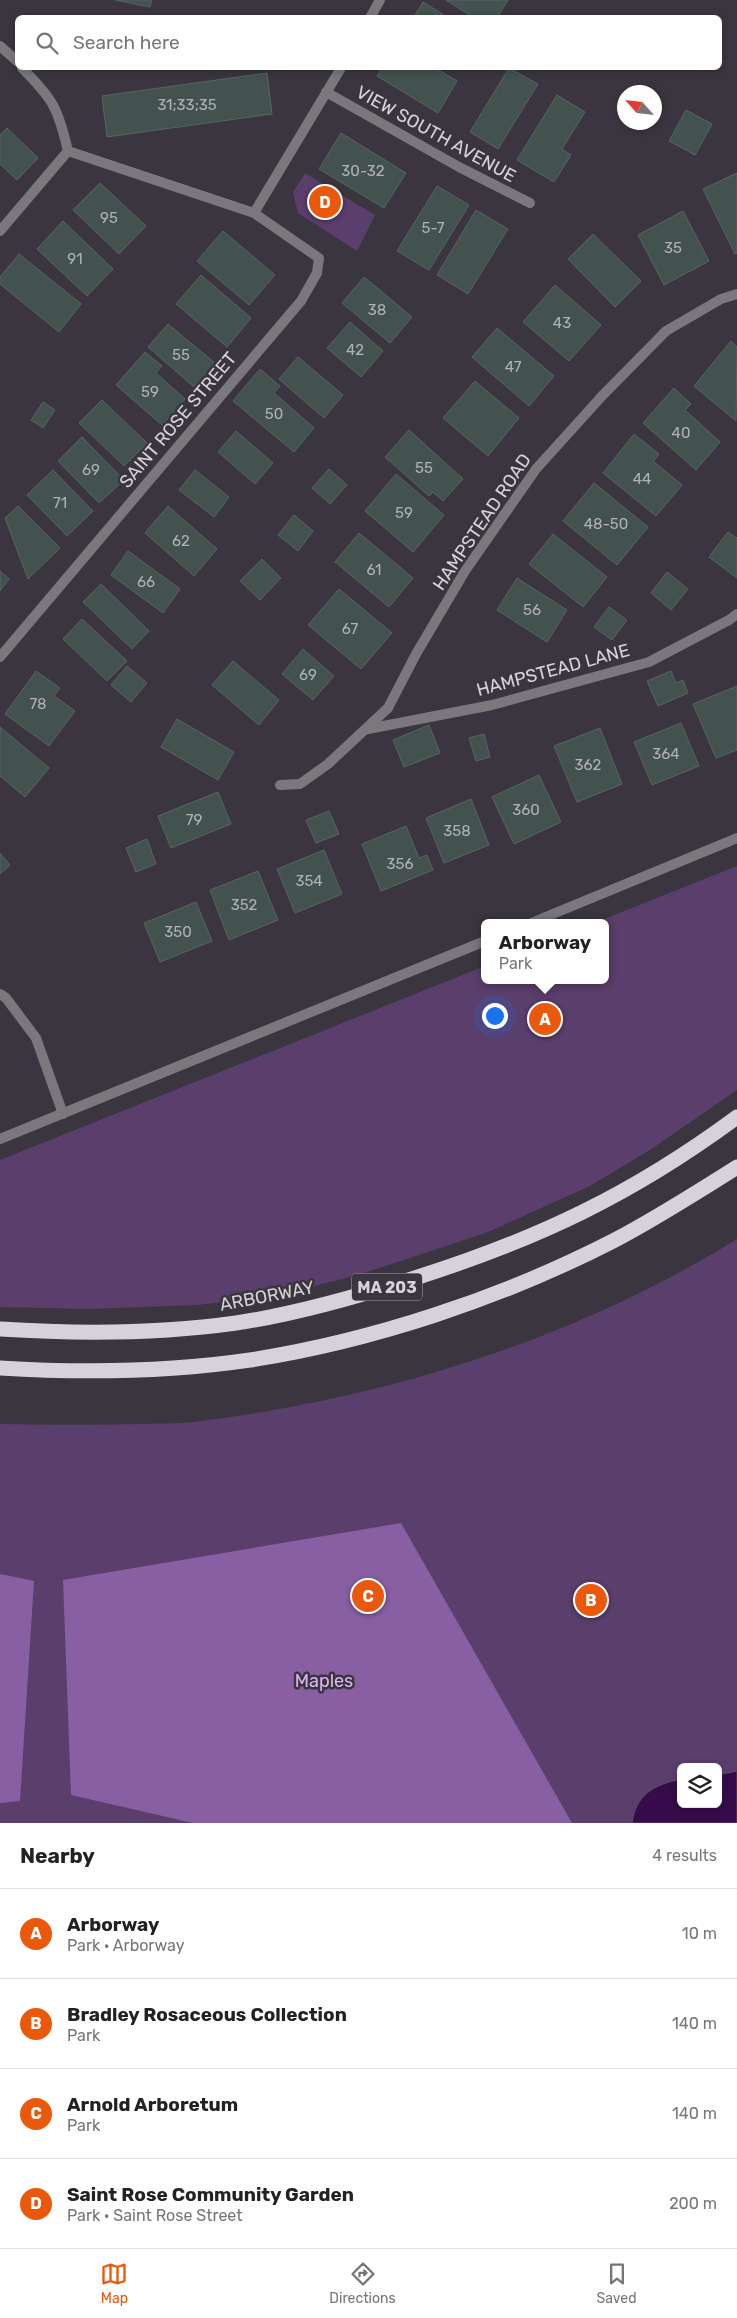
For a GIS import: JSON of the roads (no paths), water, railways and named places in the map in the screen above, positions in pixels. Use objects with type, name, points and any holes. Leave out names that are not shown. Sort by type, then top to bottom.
[{"type":"highway","name":"ARBORWAY","points":[[0,1329],[117,1332],[184,1329],[284,1314],[370,1292],[478,1257],[527,1239],[571,1219],[663,1169],[737,1116]]},
{"type":"highway","name":"MA 203","points":[[0,1368],[97,1370],[206,1365],[287,1353],[362,1335],[464,1304],[562,1266],[648,1222],[737,1167]]},
{"type":"street","points":[[372,15],[380,0]]},
{"type":"street","points":[[0,46],[15,59]]},
{"type":"street","points":[[0,231],[68,151],[60,116],[45,91],[24,70]]},
{"type":"street","points":[[254,213],[339,70]]},
{"type":"street","name":"VIEW SOUTH AVENUE","points":[[326,92],[459,167],[530,203]]},
{"type":"street","name":"SAINT ROSE STREET","points":[[0,657],[301,301],[317,273],[319,258],[254,213],[68,151]]},
{"type":"street","name":"HAMPSTEAD ROAD","points":[[280,785],[300,784],[328,764],[388,708],[416,654],[465,571],[536,469],[602,396],[666,331],[721,299],[737,294]]},
{"type":"street","name":"HAMPSTEAD LANE","points":[[367,729],[492,705],[649,662],[730,620],[737,614]]},
{"type":"street","points":[[541,919],[737,838]]},
{"type":"street","points":[[0,1139],[481,943]]},
{"type":"street","points":[[0,994],[6,998],[36,1038],[63,1114]]},
{"type":"place","name":"Saint Rose Community Garden","points":[[325,202]]},
{"type":"place","name":"Arborway","points":[[545,1019]]},
{"type":"place","name":"Arnold Arboretum","points":[[368,1596]]},
{"type":"place","name":"Bradley Rosaceous Collection","points":[[591,1600]]},
{"type":"park label","name":"Maples","points":[[324,1681]]}]
